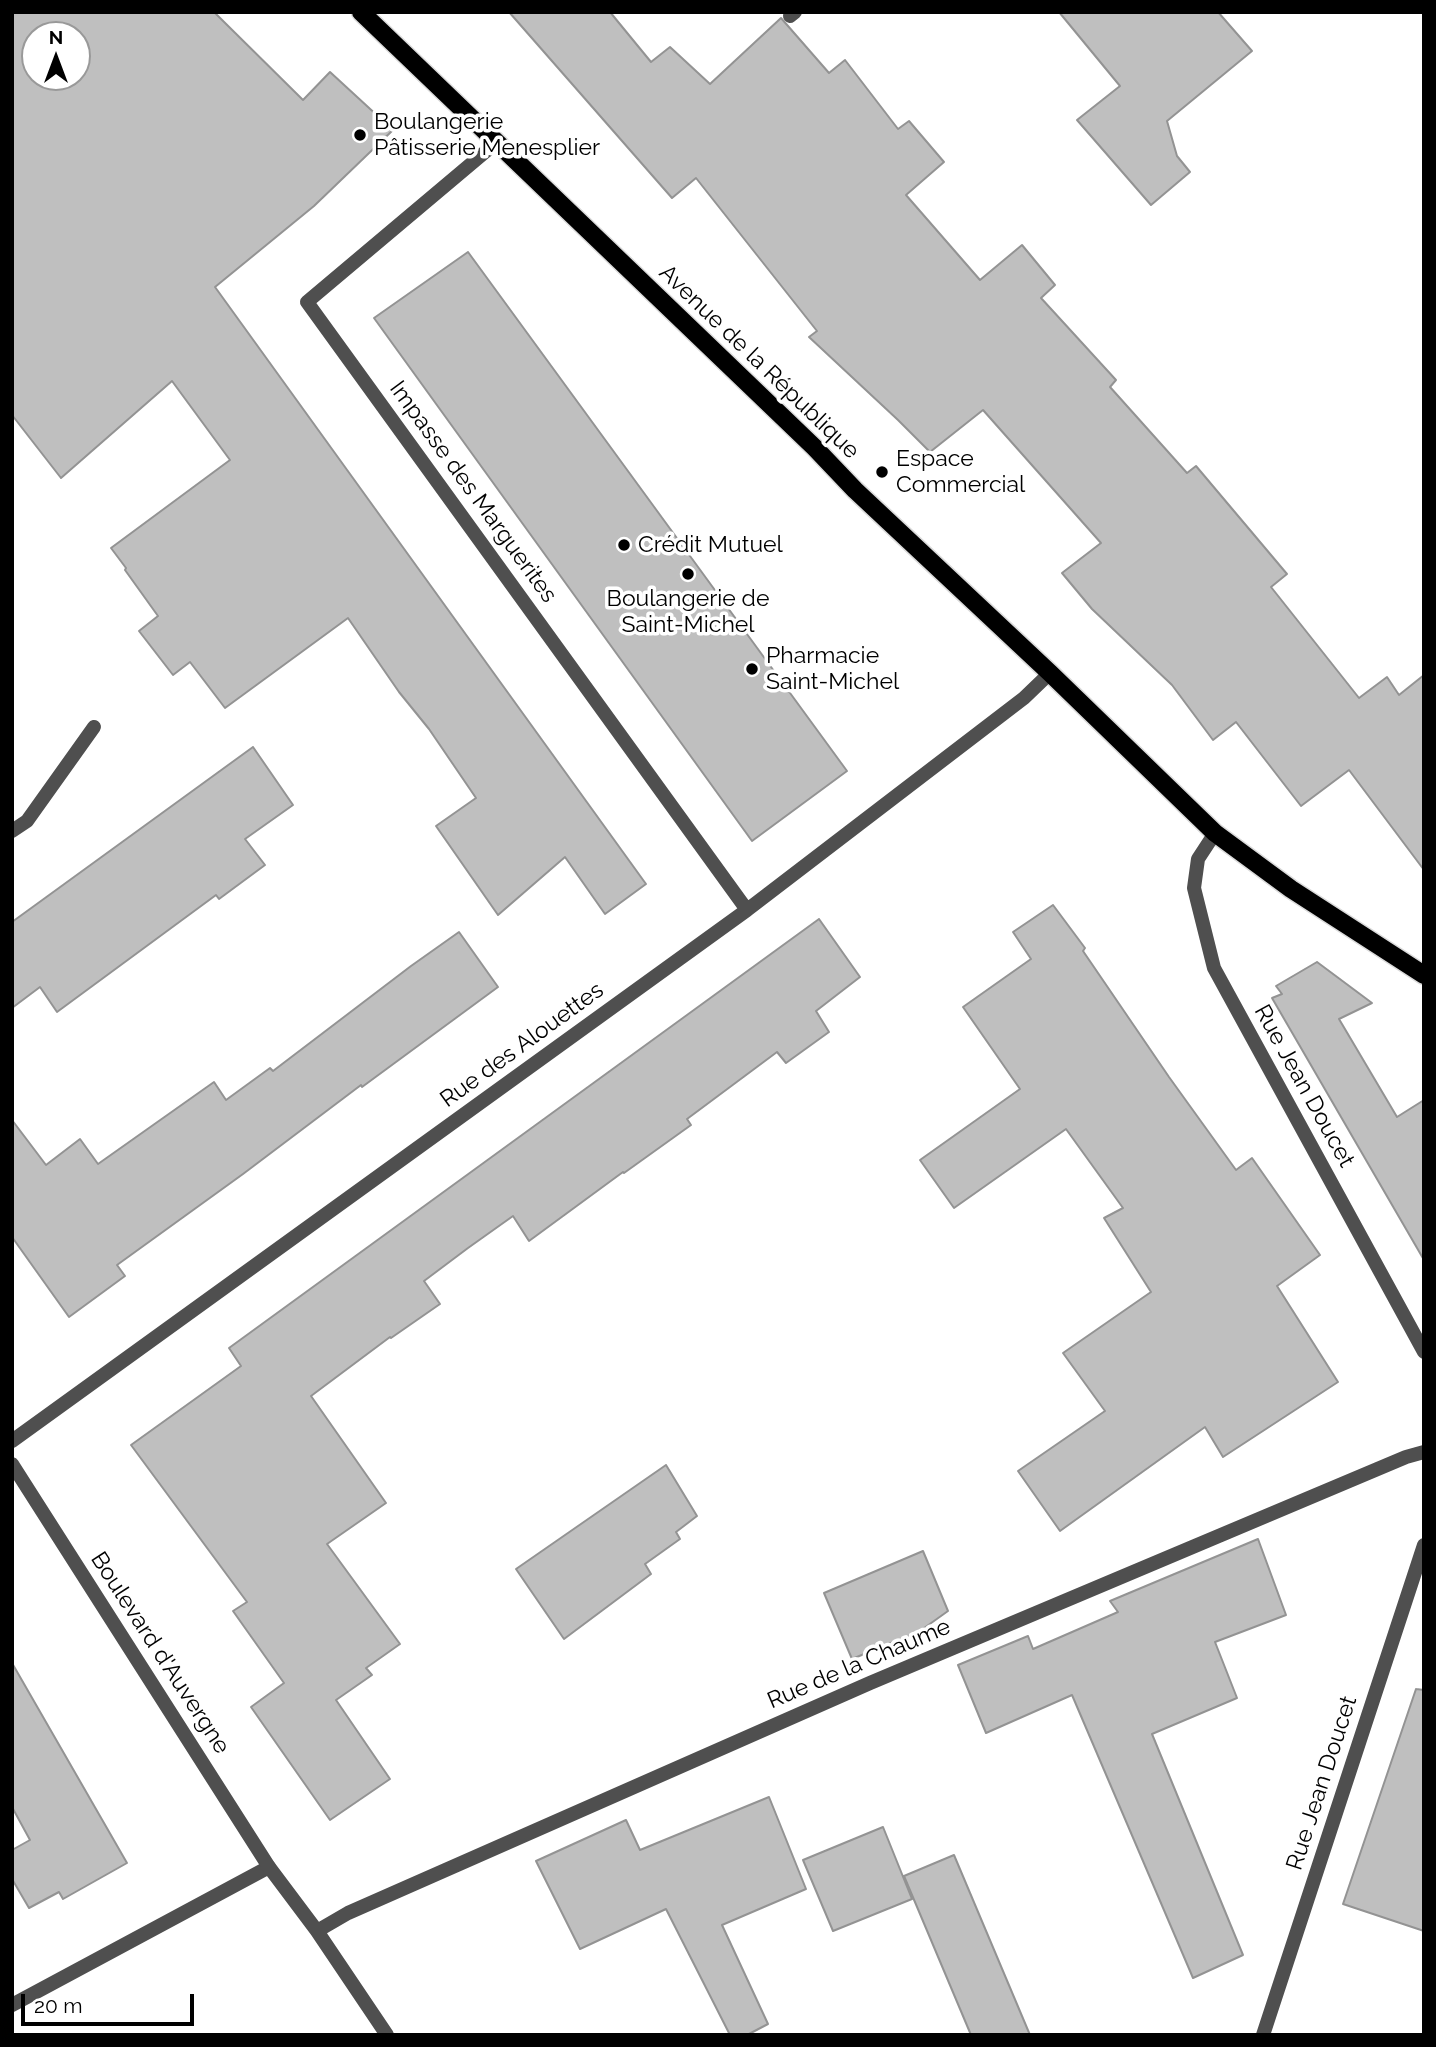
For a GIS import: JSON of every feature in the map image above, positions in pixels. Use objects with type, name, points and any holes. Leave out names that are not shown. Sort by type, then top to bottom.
[{"type":"main road","name":"Avenue de la République","points":[[361,12],[795,429],[865,500],[1050,673],[1215,833],[1291,889],[1424,975]]},
{"type":"street","name":"Impasse des Marguerites","points":[[497,142],[307,302],[747,910]]},
{"type":"street","name":"Rue des Alouettes","points":[[12,1441],[747,910],[1024,698],[1050,673]]},
{"type":"street","points":[[12,831],[27,821],[94,727]]},
{"type":"street","name":"Rue Jean Doucet","points":[[1215,833],[1198,859],[1194,888],[1214,968],[1424,1352]]},
{"type":"street","name":"Rue de la Chaume","points":[[317,1931],[348,1913],[870,1683],[1406,1457],[1424,1452]]},
{"type":"street","name":"Boulevard d'Auvergne","points":[[12,1464],[269,1867],[317,1931],[387,2035]]},
{"type":"street","name":"Rue Jean Doucet","points":[[1263,2035],[1424,1545]]},
{"type":"street","points":[[12,2005],[269,1867]]},
{"type":"building","points":[[12,12],[214,12],[303,100],[330,72],[393,130],[314,206],[215,287],[646,884],[605,914],[565,857],[498,915],[436,826],[476,798],[348,618],[225,708],[190,662],[173,675],[139,631],[158,616],[111,548],[230,460],[172,381],[61,478],[12,415]]},
{"type":"building","points":[[509,12],[610,12],[651,62],[670,47],[710,84],[781,18],[829,73],[845,60],[898,129],[909,121],[944,162],[906,195],[980,280],[1022,245],[1055,285],[1041,298],[1116,380],[1110,387],[1187,473],[1196,466],[1287,574],[1271,587],[1359,698],[1387,677],[1399,695],[1424,675],[1424,870],[1349,770],[1301,806],[1236,722],[1213,740],[1172,685],[1092,609],[1062,573],[1101,543],[983,410],[930,452],[809,337],[817,331],[696,178],[672,198]]},
{"type":"building","points":[[1059,12],[1218,12],[1252,51],[1167,121],[1177,156],[1190,172],[1151,205],[1077,120],[1120,86]]},
{"type":"building","points":[[468,252],[847,771],[752,841],[374,318]]},
{"type":"building","points":[[253,747],[293,805],[245,839],[265,865],[219,899],[216,895],[57,1012],[40,987],[12,1008],[12,922]]},
{"type":"building","points":[[1053,905],[1085,948],[1083,951],[1169,1077],[1236,1170],[1252,1158],[1320,1255],[1277,1286],[1338,1382],[1223,1457],[1205,1427],[1060,1531],[1018,1471],[1105,1411],[1063,1353],[1151,1292],[1104,1218],[1123,1208],[1066,1129],[954,1208],[920,1160],[1020,1089],[963,1007],[1031,959],[1013,932]]},
{"type":"building","points":[[819,919],[860,977],[816,1011],[829,1032],[786,1063],[777,1052],[687,1119],[691,1125],[529,1241],[513,1216],[424,1281],[440,1304],[390,1337],[311,1396],[386,1503],[327,1544],[400,1644],[366,1668],[372,1675],[336,1700],[390,1779],[330,1820],[251,1707],[284,1683],[233,1611],[247,1602],[131,1445],[241,1366],[229,1348]]},
{"type":"building","points":[[459,932],[498,987],[117,1265],[125,1276],[69,1317],[12,1237],[12,1120],[46,1165],[80,1139],[98,1164],[214,1082],[226,1100],[270,1068],[273,1071]]},
{"type":"building","points":[[1317,962],[1372,1003],[1339,1019],[1397,1117],[1424,1100],[1424,1260],[1272,998],[1282,994],[1276,986]]},
{"type":"building","points":[[666,1465],[697,1516],[676,1532],[680,1539],[645,1564],[651,1574],[564,1639],[516,1569]]},
{"type":"building","points":[[1258,1539],[1286,1615],[1215,1642],[1237,1698],[1152,1734],[1243,1955],[1193,1978],[1072,1695],[986,1733],[958,1665],[1028,1636],[1033,1649],[1118,1612],[1110,1601]]},
{"type":"building","points":[[923,1551],[948,1611],[920,1631],[852,1659],[824,1593]]},
{"type":"building","points":[[12,1663],[127,1863],[63,1899],[59,1892],[29,1908],[12,1879],[12,1850],[30,1840],[12,1807]]},
{"type":"building","points":[[1416,1689],[1424,1690],[1424,1931],[1343,1904]]},
{"type":"building","points":[[769,1797],[806,1889],[722,1925],[768,2024],[747,2035],[730,2035],[666,1909],[580,1949],[536,1861],[626,1820],[640,1850]]},
{"type":"building","points":[[883,1827],[912,1899],[833,1931],[803,1860]]},
{"type":"building","points":[[954,1855],[1030,2035],[971,2035],[904,1876]]},
{"type":"place","name":"Boulangerie Pâtisserie Menesplier","points":[[360,135]]},
{"type":"place","name":"Espace Commercial","points":[[882,472]]},
{"type":"place","name":"Crédit Mutuel","points":[[624,545]]},
{"type":"place","name":"Boulangerie de Saint-Michel","points":[[688,574]]},
{"type":"place","name":"Pharmacie Saint-Michel","points":[[752,669]]}]
